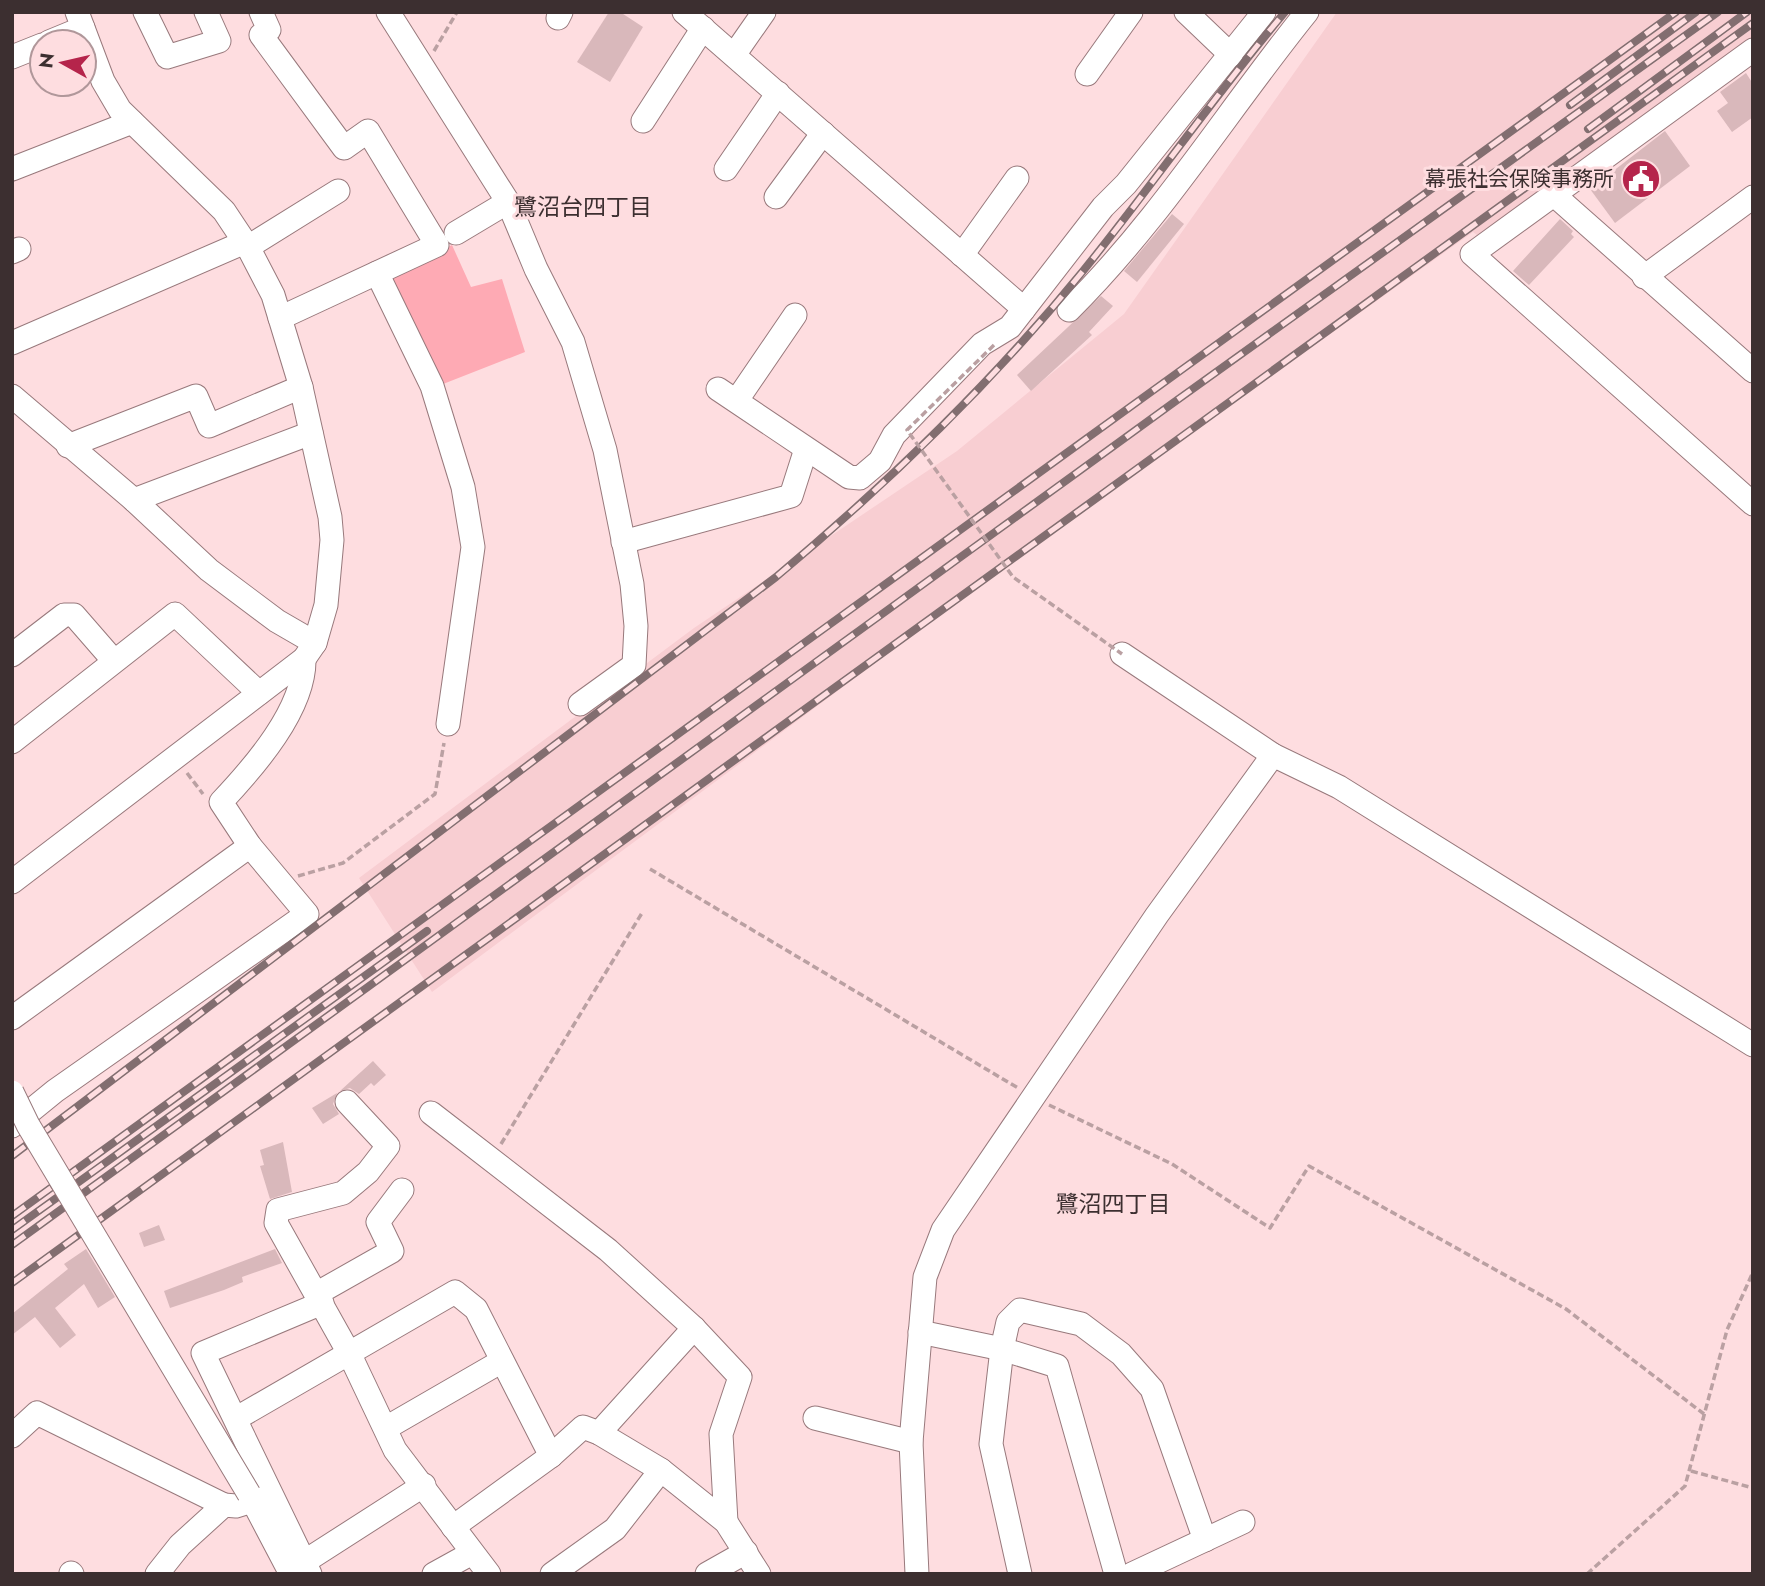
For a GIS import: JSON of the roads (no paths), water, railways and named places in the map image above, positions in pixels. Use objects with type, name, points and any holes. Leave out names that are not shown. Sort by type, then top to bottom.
[{"type":"street","points":[[145,12],[167,57],[219,41],[206,12]]},
{"type":"street","points":[[261,12],[270,30],[261,35],[344,148],[368,131],[437,245],[280,318]]},
{"type":"street","points":[[388,12],[422,71],[508,202],[536,270],[573,342],[588,384],[605,450],[632,584],[636,626],[634,665],[580,704]]},
{"type":"street","points":[[684,12],[1024,309]]},
{"type":"street","points":[[734,55],[764,12]]},
{"type":"street","points":[[1087,74],[1131,12]]},
{"type":"street","points":[[1186,12],[1231,55]]},
{"type":"street","points":[[795,315],[727,395],[849,477],[860,478],[880,461],[894,435],[982,344],[1010,327],[1103,207],[1126,184],[1264,12]]},
{"type":"street","points":[[1069,310],[1112,268],[1162,206],[1307,12]]},
{"type":"street","points":[[12,1126],[55,1091],[307,914],[250,845],[221,802],[262,758],[304,674],[330,584],[332,540],[311,433],[301,387],[273,295],[247,244],[224,211],[194,179],[132,122],[110,96],[80,20]]},
{"type":"street","points":[[643,121],[703,28]]},
{"type":"street","points":[[1753,50],[1472,254],[1753,504]]},
{"type":"street","points":[[726,169],[778,93]]},
{"type":"street","points":[[12,169],[132,122]]},
{"type":"street","points":[[776,197],[823,133]]},
{"type":"street","points":[[962,255],[1017,178]]},
{"type":"street","points":[[12,343],[247,244],[338,191]]},
{"type":"street","points":[[1553,194],[1644,277],[1747,357]]},
{"type":"street","points":[[1644,277],[1753,197]]},
{"type":"street","points":[[456,233],[508,202]]},
{"type":"street","points":[[377,273],[432,386],[463,487],[473,547],[448,724]]},
{"type":"street","points":[[68,446],[196,396],[209,426],[301,387]]},
{"type":"street","points":[[12,396],[134,500],[209,570],[277,621],[309,651]]},
{"type":"street","points":[[134,500],[311,433]]},
{"type":"street","points":[[623,541],[791,496],[806,449]]},
{"type":"street","points":[[12,742],[174,614],[259,693]]},
{"type":"street","points":[[12,655],[64,615],[74,615],[114,661]]},
{"type":"street","points":[[12,883],[259,693],[309,651]]},
{"type":"street","points":[[1122,654],[1273,755],[1339,787],[1753,1045]]},
{"type":"street","points":[[917,1574],[911,1443],[925,1277],[943,1230],[1157,915],[1273,755]]},
{"type":"street","points":[[12,1018],[250,845]]},
{"type":"street","points":[[12,1092],[240,1501],[273,1574]]},
{"type":"street","points":[[347,1102],[388,1146],[368,1172],[343,1193],[278,1210],[276,1223],[350,1356],[395,1450],[489,1574]]},
{"type":"street","points":[[431,1114],[608,1250],[694,1328],[740,1377],[721,1434],[726,1522]]},
{"type":"street","points":[[302,1570],[237,1418],[203,1353],[319,1299],[392,1251],[378,1222],[402,1191]]},
{"type":"street","points":[[237,1418],[350,1356],[455,1292],[476,1309],[551,1456]]},
{"type":"street","points":[[1020,1574],[991,1444],[1002,1349],[1009,1322],[1020,1310],[1081,1324],[1121,1354],[1152,1389],[1205,1540]]},
{"type":"street","points":[[599,1433],[694,1328]]},
{"type":"street","points":[[920,1332],[1002,1349],[1057,1366],[1116,1574]]},
{"type":"street","points":[[386,1428],[502,1361]]},
{"type":"street","points":[[12,1436],[37,1413],[240,1501],[302,1570]]},
{"type":"street","points":[[815,1418],[911,1443]]},
{"type":"street","points":[[453,1527],[551,1456],[583,1427],[599,1433],[661,1470],[726,1522],[759,1574]]},
{"type":"street","points":[[552,1574],[615,1530],[661,1470]]},
{"type":"street","points":[[302,1570],[424,1485]]},
{"type":"street","points":[[157,1574],[180,1545],[240,1501]]},
{"type":"street","points":[[1132,1574],[1243,1522]]},
{"type":"street","points":[[708,1574],[746,1552]]},
{"type":"street","points":[[434,1574],[472,1553]]},
{"type":"railway","points":[[12,1156],[776,577],[858,506],[937,432],[1048,313],[1109,239],[1285,12]]},
{"type":"railway","points":[[12,1216],[1676,12]]},
{"type":"railway","points":[[1570,105],[1696,12]]},
{"type":"railway","points":[[12,1245],[1173,403],[1718,12]]},
{"type":"railway","points":[[1588,129],[1747,12]]},
{"type":"railway","points":[[12,1283],[1753,23]]},
{"type":"railway","points":[[12,1230],[427,931]]},
{"type":"place","name":"幕張社会保険事務所","points":[[1641,179]]},
{"type":"district","name":"鷺沼台四丁目","points":[[583,207]]},
{"type":"district","name":"鷺沼四丁目","points":[[1113,1204]]}]
